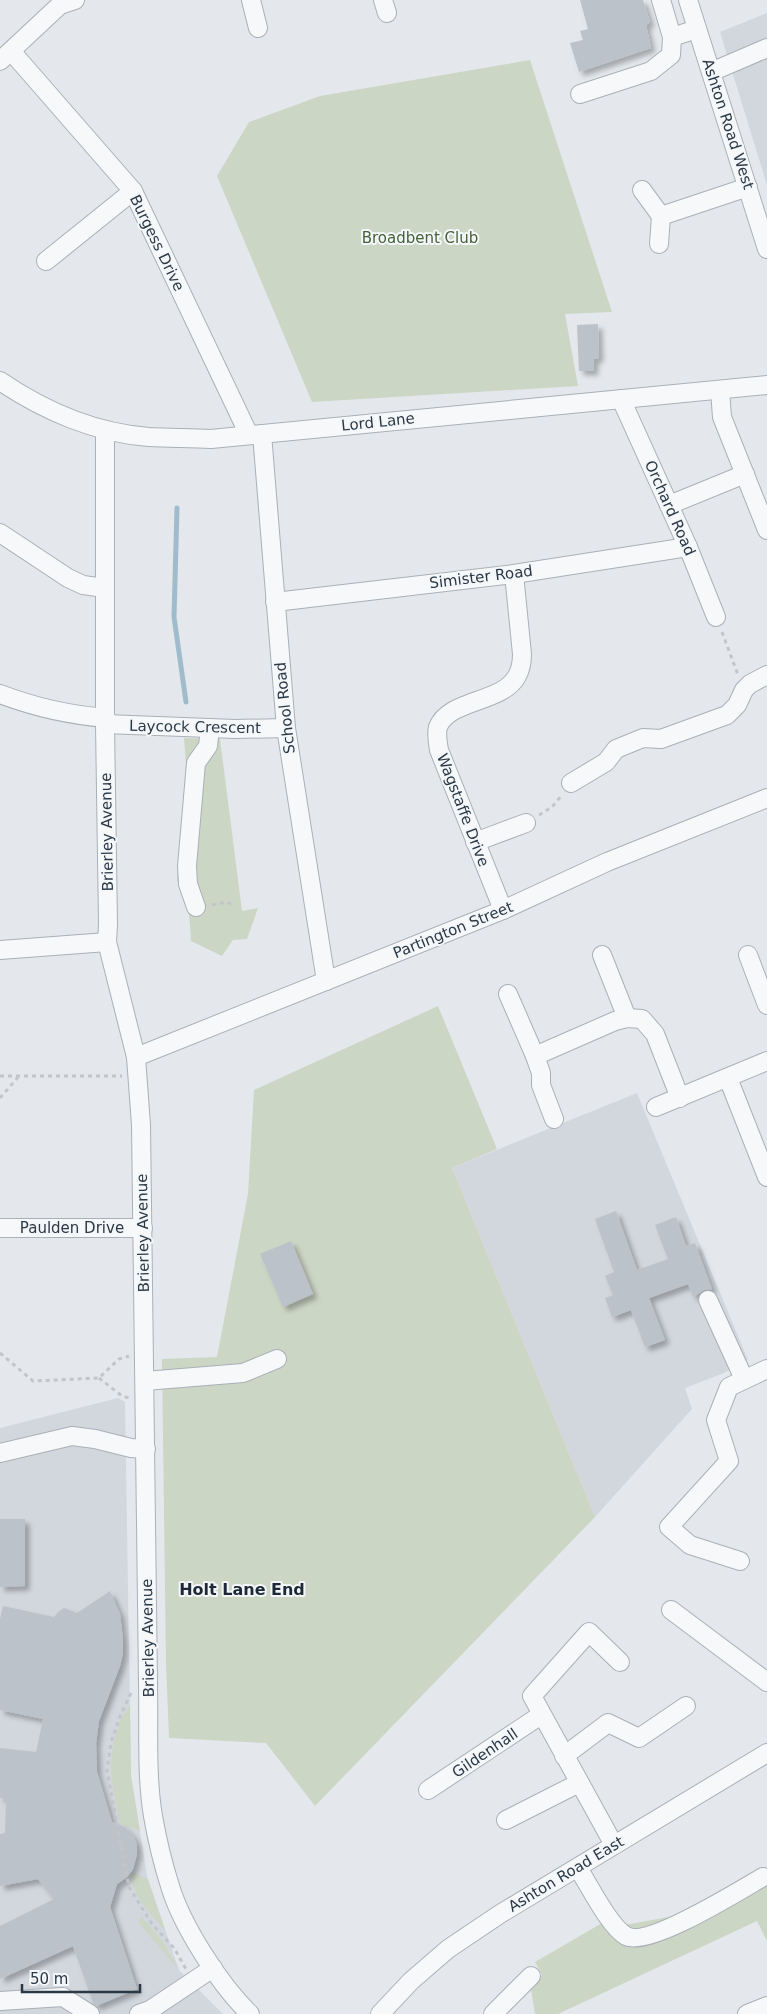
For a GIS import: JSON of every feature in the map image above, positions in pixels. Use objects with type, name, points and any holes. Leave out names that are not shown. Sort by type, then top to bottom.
[{"type":"street","points":[[5,56],[60,5],[75,0]]},
{"type":"street","points":[[251,0],[258,28]]},
{"type":"street","points":[[580,94],[651,71],[671,55],[672,37],[661,0]]},
{"type":"street","name":"Ashton Road West","points":[[688,0],[767,249]]},
{"type":"street","points":[[672,37],[697,29]]},
{"type":"street","points":[[711,72],[767,48]]},
{"type":"street","name":"Burgess Drive","points":[[5,56],[133,191],[256,434]]},
{"type":"street","points":[[661,216],[748,187]]},
{"type":"street","points":[[642,190],[661,216],[659,244]]},
{"type":"street","points":[[46,261],[133,191]]},
{"type":"street","name":"Lord Lane","points":[[0,381],[21,396],[59,414],[105,430],[148,437],[210,439],[767,386]]},
{"type":"street","points":[[720,390],[722,417],[767,530]]},
{"type":"street","name":"Orchard Road","points":[[622,399],[688,548],[716,617]]},
{"type":"street","name":"Brierley Avenue","points":[[105,430],[107,942],[136,1057],[138,1076],[144,1228],[148,1684],[153,1815],[170,1887],[186,1924],[213,1968],[250,2014]]},
{"type":"street","name":"School Road","points":[[256,434],[275,602],[286,728],[326,981]]},
{"type":"street","points":[[669,505],[745,474]]},
{"type":"street","points":[[0,533],[68,578],[83,585],[105,588]]},
{"type":"street","name":"Simister Road","points":[[275,602],[514,574],[688,548]]},
{"type":"street","name":"Wagstaffe Drive","points":[[504,910],[439,750],[438,728],[452,712],[498,692],[510,685],[517,676],[522,654],[514,574]]},
{"type":"street","points":[[571,783],[606,762],[616,749],[643,738],[660,739],[727,715],[737,705],[744,690],[750,684],[767,675]]},
{"type":"street","name":"Laycock Crescent","points":[[0,694],[26,704],[105,721],[210,728],[286,728]]},
{"type":"street","points":[[196,907],[188,884],[187,866],[196,763],[208,746],[210,728]]},
{"type":"street","name":"Partington Street","points":[[136,1057],[504,910],[607,862],[767,798]]},
{"type":"street","points":[[475,842],[526,823]]},
{"type":"street","points":[[0,950],[107,942]]},
{"type":"street","points":[[602,955],[627,1018]]},
{"type":"street","points":[[748,955],[767,1005]]},
{"type":"street","points":[[508,994],[535,1056],[541,1073],[541,1085],[554,1119]]},
{"type":"street","points":[[535,1056],[616,1021],[627,1018],[642,1019],[655,1034],[680,1098]]},
{"type":"street","points":[[656,1108],[767,1062]]},
{"type":"street","points":[[728,1078],[767,1177]]},
{"type":"street","name":"Paulden Drive","points":[[0,1228],[144,1228]]},
{"type":"street","points":[[708,1300],[756,1373],[729,1387],[716,1420],[729,1461],[669,1527],[690,1545],[740,1561]]},
{"type":"street","points":[[145,1381],[243,1373],[277,1360]]},
{"type":"street","points":[[0,1453],[72,1436],[95,1439],[131,1448],[146,1449]]},
{"type":"street","points":[[671,1610],[767,1682]]},
{"type":"street","points":[[614,1846],[532,1696],[590,1632],[620,1662]]},
{"type":"street","points":[[564,1756],[608,1723],[639,1738],[686,1706]]},
{"type":"street","name":"Gildenhall","points":[[428,1790],[541,1715]]},
{"type":"street","name":"Ashton Road East","points":[[380,2014],[411,1981],[448,1950],[500,1914],[767,1753]]},
{"type":"street","points":[[506,1820],[579,1782]]},
{"type":"street","points":[[578,1868],[610,1920],[624,1935],[632,1938],[641,1938],[655,1934],[685,1921],[764,1877]]},
{"type":"street","points":[[139,2014],[150,2010],[213,1968]]},
{"type":"street","points":[[493,2014],[531,1976]]},
{"type":"street","points":[[0,2001],[63,1997],[90,2014]]},
{"type":"street","points":[[749,2014],[767,2006]]},
{"type":"path","points":[[716,617],[744,690]]},
{"type":"path","points":[[526,823],[552,807],[571,783]]},
{"type":"path","points":[[196,907],[227,902],[231,904]]},
{"type":"path","points":[[0,1098],[20,1075]]},
{"type":"path","points":[[0,1076],[138,1076]]},
{"type":"path","points":[[99,1378],[119,1359],[145,1352]]},
{"type":"path","points":[[0,1353],[33,1381],[99,1378],[122,1396],[146,1402]]},
{"type":"path","points":[[148,1684],[134,1688],[121,1714],[111,1742],[108,1771],[128,1887],[152,1924],[174,1948],[192,1982]]},
{"type":"shaded area","points":[[767,13],[767,185],[720,32]]},
{"type":"shaded area","points":[[637,1093],[748,1360],[724,1373],[685,1388],[692,1409],[595,1517],[452,1168]]},
{"type":"shaded area","points":[[118,1398],[125,1402],[131,1776],[147,1876],[179,1970],[223,2014],[0,2014],[0,1428]]},
{"type":"green space","name":"Broadbent Club","points":[[530,60],[612,312],[565,314],[578,386],[312,402],[217,176],[249,122],[320,96]]},
{"type":"green space","points":[[184,738],[220,739],[242,911],[258,908],[247,939],[233,940],[222,956],[191,941],[189,912],[177,880],[186,763]]},
{"type":"green space","points":[[438,1006],[497,1149],[452,1168],[595,1517],[315,1806],[266,1743],[169,1738],[166,1663],[162,1359],[217,1357],[248,1194],[254,1090]]},
{"type":"green space","points":[[130,1705],[131,1776],[140,1831],[131,1827],[128,1828],[120,1823],[111,1772],[115,1737],[121,1720]]},
{"type":"green space","points":[[767,1869],[767,1941],[757,1921],[558,2014],[535,2014],[530,1983],[542,1975],[535,1962],[602,1923],[619,1926],[696,1912]]},
{"type":"green space","points":[[132,1872],[148,1880],[165,1930],[137,1896],[132,1880]]},
{"type":"green space","points":[[141,1916],[163,1942],[179,1970],[139,1923]]},
{"type":"building","points":[[580,0],[643,0],[650,22],[646,25],[651,48],[579,72],[570,43],[583,40],[580,31],[588,29]]},
{"type":"building","points":[[598,324],[599,358],[594,359],[594,371],[579,371],[577,325]]},
{"type":"building","points":[[616,1211],[637,1270],[668,1259],[655,1225],[676,1217],[686,1246],[695,1243],[712,1289],[704,1290],[693,1297],[688,1284],[649,1298],[665,1340],[645,1347],[631,1310],[612,1317],[605,1298],[613,1295],[605,1276],[614,1272],[595,1219]]},
{"type":"building","points":[[291,1241],[313,1294],[283,1307],[260,1254]]},
{"type":"building","points":[[0,1519],[25,1519],[25,1586],[0,1587]]},
{"type":"building","points":[[110,1591],[120,1614],[123,1653],[99,1721],[96,1743],[97,1772],[112,1822],[125,1827],[137,1844],[137,1854],[133,1869],[127,1877],[117,1884],[110,1907],[137,1989],[96,2006],[93,2003],[73,1946],[0,1979],[0,1926],[54,1899],[38,1879],[0,1886],[0,1834],[5,1833],[6,1799],[0,1798],[0,1748],[36,1752],[43,1719],[0,1710],[0,1619],[3,1606],[54,1617],[64,1608],[77,1613]]},
{"type":"waterway","points":[[177,508],[174,617],[186,702]]},
{"type":"district","name":"Holt Lane End","points":[[242,1589]]}]
